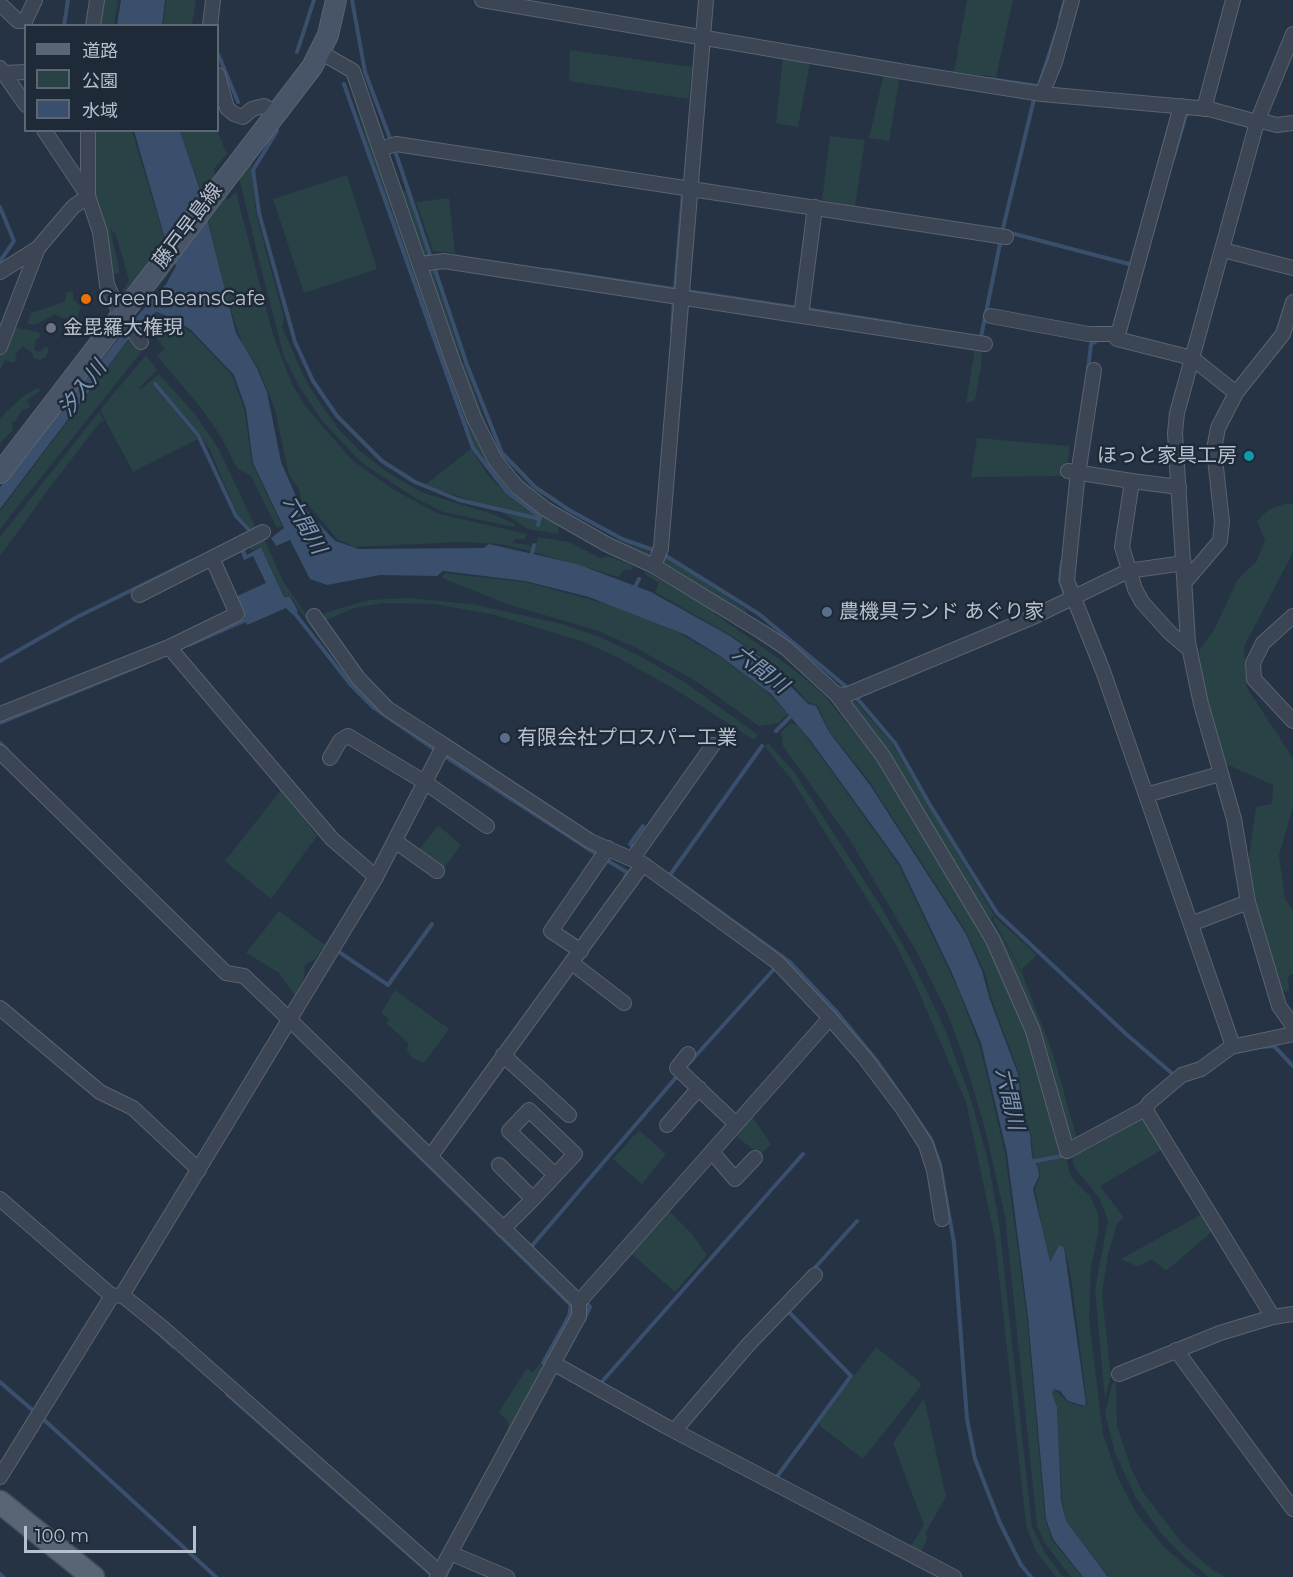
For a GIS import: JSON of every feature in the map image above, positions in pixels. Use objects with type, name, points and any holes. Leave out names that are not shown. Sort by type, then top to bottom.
[{"type":"main road","name":"藤戸早島線","points":[[0,473],[123,315],[320,52],[336,0]]},
{"type":"main road","points":[[0,1502],[93,1577]]},
{"type":"street","points":[[0,4],[18,21],[25,21],[34,0]]},
{"type":"street","points":[[93,24],[97,0]]},
{"type":"street","points":[[210,24],[213,0]]},
{"type":"street","points":[[482,0],[701,34],[1038,93],[1204,109],[1277,125],[1293,123]]},
{"type":"street","points":[[658,556],[701,34],[706,0]]},
{"type":"street","points":[[1038,93],[1055,62],[1072,0]]},
{"type":"street","points":[[1204,109],[1233,0]]},
{"type":"street","points":[[1293,34],[1257,121],[1177,413],[1179,487],[1190,650],[1220,774],[1234,819],[1248,902],[1279,1006],[1293,1026]]},
{"type":"street","points":[[320,52],[353,71],[388,147],[429,262],[474,418],[495,460],[516,486],[545,509],[608,544],[658,556],[846,693],[993,940],[1033,1031],[1067,1151],[1147,1112],[1150,1102],[1182,1076],[1201,1069],[1230,1048],[1293,1034]]},
{"type":"street","points":[[2,71],[24,72]]},
{"type":"street","points":[[2,71],[24,102]]},
{"type":"street","points":[[219,79],[227,108],[234,114],[243,117],[252,109],[264,106],[276,113]]},
{"type":"street","points":[[0,94],[14,90]]},
{"type":"street","points":[[1115,336],[1119,331],[1181,106]]},
{"type":"street","points":[[45,132],[88,196],[100,232],[107,285],[141,342]]},
{"type":"street","points":[[87,132],[88,196]]},
{"type":"street","points":[[388,147],[688,185],[1002,237]]},
{"type":"street","points":[[0,347],[39,248],[73,207],[88,196]]},
{"type":"street","points":[[802,312],[815,207]]},
{"type":"street","points":[[0,272],[39,248]]},
{"type":"street","points":[[1223,250],[1293,268]]},
{"type":"street","points":[[429,262],[679,293],[986,344]]},
{"type":"street","points":[[1185,582],[1220,541],[1222,522],[1214,439],[1236,393],[1283,334],[1293,302]]},
{"type":"street","points":[[991,316],[1088,334],[1115,336],[1192,358],[1236,393]]},
{"type":"street","points":[[1094,370],[1073,472],[1066,572],[1069,600],[1146,795],[1191,924],[1230,1048]]},
{"type":"street","points":[[1073,472],[1179,487]]},
{"type":"street","points":[[1132,481],[1122,541],[1128,571],[1142,602],[1170,633],[1190,650]]},
{"type":"street","points":[[139,595],[264,532]]},
{"type":"street","points":[[0,714],[171,651],[237,614],[212,558]]},
{"type":"street","points":[[846,693],[1069,600],[1128,571],[1185,563]]},
{"type":"street","points":[[314,616],[358,678],[388,709],[441,751],[590,841],[604,854],[638,861],[777,962],[871,1066],[926,1145],[934,1170],[942,1219]]},
{"type":"street","points":[[1292,718],[1254,679],[1253,663],[1263,643],[1293,616]]},
{"type":"street","points":[[171,651],[332,839],[376,877]]},
{"type":"street","points":[[330,758],[340,741],[348,736],[426,783],[488,826]]},
{"type":"street","points":[[433,1153],[572,963],[578,948],[714,745]]},
{"type":"street","points":[[0,1477],[38,1414],[117,1295],[288,1025],[376,877],[441,751]]},
{"type":"street","points":[[0,752],[226,973],[244,976],[288,1025],[433,1153],[581,1299]]},
{"type":"street","points":[[1146,795],[1220,774]]},
{"type":"street","points":[[395,841],[437,871]]},
{"type":"street","points":[[578,948],[551,931],[604,854]]},
{"type":"street","points":[[1191,924],[1248,902]]},
{"type":"street","points":[[572,963],[624,1003]]},
{"type":"street","points":[[0,1008],[100,1092],[133,1108],[196,1168]]},
{"type":"street","points":[[0,1199],[117,1295],[438,1575],[454,1555],[554,1367],[579,1316],[581,1299],[830,1018]]},
{"type":"street","points":[[688,1054],[677,1068],[736,1124]]},
{"type":"street","points":[[503,1055],[569,1115]]},
{"type":"street","points":[[667,1125],[699,1088]]},
{"type":"street","points":[[507,1225],[533,1199],[575,1154],[529,1110],[509,1131],[555,1175]]},
{"type":"street","points":[[1119,1374],[1176,1350],[1281,1316],[1147,1112]]},
{"type":"street","points":[[712,1152],[735,1179],[755,1158]]},
{"type":"street","points":[[499,1165],[533,1199]]},
{"type":"street","points":[[675,1430],[814,1275]]},
{"type":"street","points":[[1176,1350],[1293,1509]]},
{"type":"street","points":[[554,1367],[954,1577]]},
{"type":"street","points":[[454,1555],[507,1577]]},
{"type":"green space","points":[[103,0],[118,0],[114,24],[100,24]]},
{"type":"green space","points":[[166,0],[196,0],[192,24],[163,24]]},
{"type":"green space","points":[[967,0],[1013,0],[996,77],[954,72]]},
{"type":"green space","points":[[570,50],[692,67],[689,99],[569,81]]},
{"type":"green space","points":[[783,56],[810,62],[798,127],[776,123]]},
{"type":"green space","points":[[884,74],[900,76],[889,141],[869,138]]},
{"type":"green space","points":[[354,99],[358,99],[474,431],[558,526],[559,534],[528,529],[500,511],[538,520],[537,525],[540,525],[541,517],[503,485],[474,446],[372,159]]},
{"type":"green space","points":[[93,132],[132,132],[173,266],[166,278],[131,318],[119,297],[129,280],[116,235],[110,228],[119,269],[119,273],[114,274],[93,192],[95,168]]},
{"type":"green space","points":[[180,132],[217,132],[227,154],[213,170],[228,200],[236,192],[273,335],[292,384],[305,406],[352,460],[394,490],[439,514],[527,534],[525,539],[515,539],[512,543],[530,545],[531,551],[500,544],[462,542],[354,547],[337,539],[311,508],[302,501],[298,488],[289,475],[275,410],[259,369],[242,343],[227,298],[200,187]]},
{"type":"green space","points":[[830,136],[865,140],[855,206],[822,200]]},
{"type":"green space","points":[[256,150],[251,169],[256,213],[284,318],[282,327],[305,379],[318,400],[337,427],[359,450],[387,472],[421,492],[495,515],[515,524],[514,527],[443,512],[415,498],[361,462],[323,422],[300,388],[284,357],[259,260],[238,174]]},
{"type":"green space","points":[[347,175],[377,269],[304,293],[273,199]]},
{"type":"green space","points":[[406,190],[428,255],[421,255],[400,192]]},
{"type":"green space","points":[[449,198],[455,253],[433,251],[416,202]]},
{"type":"green space","points":[[432,268],[462,358],[458,358],[428,271]]},
{"type":"green space","points":[[73,291],[73,299],[81,307],[77,319],[62,318],[55,314],[37,324],[27,324],[31,313],[65,301],[66,292]]},
{"type":"green space","points":[[156,313],[170,318],[192,333],[232,375],[244,408],[252,463],[282,526],[277,528],[251,476],[237,468],[221,437],[201,408],[157,356],[165,349],[149,329],[141,326],[148,316],[150,318]]},
{"type":"green space","points":[[14,327],[38,332],[41,337],[36,340],[34,350],[39,352],[46,346],[49,350],[46,357],[40,360],[34,358],[32,353],[23,346],[15,354],[17,359],[13,363],[5,360],[0,370],[0,351]]},
{"type":"green space","points":[[131,337],[142,351],[0,529],[0,511]]},
{"type":"green space","points":[[975,348],[982,350],[981,366],[975,400],[966,404]]},
{"type":"green space","points":[[146,355],[157,370],[139,388],[141,389],[159,374],[195,414],[220,451],[257,531],[254,532],[238,515],[210,450],[199,433],[155,382],[152,384],[198,439],[133,472],[100,410]]},
{"type":"green space","points":[[457,363],[464,363],[491,437],[500,456],[516,474],[554,505],[580,521],[613,538],[649,552],[649,555],[652,553],[654,558],[645,558],[532,497],[495,455]]},
{"type":"green space","points":[[37,388],[42,390],[28,399],[27,402],[31,407],[21,411],[16,421],[12,421],[13,430],[0,443],[0,418],[22,397]]},
{"type":"green space","points":[[99,412],[104,421],[100,422],[0,556],[0,537]]},
{"type":"green space","points":[[977,438],[1070,446],[1066,476],[971,477]]},
{"type":"green space","points":[[471,449],[488,475],[506,494],[535,516],[481,504],[425,485]]},
{"type":"green space","points":[[1284,504],[1293,504],[1293,552],[1244,647],[1247,688],[1293,758],[1293,807],[1279,855],[1285,899],[1293,910],[1293,974],[1288,976],[1289,991],[1282,992],[1246,877],[1256,807],[1272,804],[1273,785],[1226,764],[1201,679],[1199,650],[1214,630],[1238,579],[1257,561],[1265,540],[1257,521],[1268,510]]},
{"type":"green space","points":[[538,537],[569,542],[600,558],[609,556],[633,566],[631,570],[624,570],[619,577],[533,552]]},
{"type":"green space","points":[[261,539],[265,541],[283,581],[331,651],[322,643],[291,597],[284,596],[261,546],[251,551],[248,543]]},
{"type":"green space","points":[[664,556],[747,610],[744,616],[664,566]]},
{"type":"green space","points":[[645,571],[717,610],[715,614],[792,668],[824,695],[865,745],[869,742],[969,907],[1015,997],[1050,1100],[1071,1177],[1090,1196],[1098,1213],[1099,1228],[1091,1268],[1089,1320],[1103,1434],[1118,1478],[1137,1514],[1165,1548],[1199,1577],[1109,1577],[1066,1521],[1062,1501],[1057,1406],[1052,1393],[1054,1389],[1068,1402],[1083,1407],[1087,1404],[1071,1277],[1064,1246],[1059,1245],[1050,1262],[1047,1256],[1035,1189],[1040,1176],[1039,1168],[1033,1158],[1031,1133],[1026,1128],[1019,1074],[991,998],[985,973],[965,930],[869,781],[829,731],[817,705],[809,703],[777,668],[735,638],[655,592],[659,583],[644,574]]},
{"type":"green space","points":[[444,573],[525,582],[615,606],[677,632],[720,657],[765,690],[788,714],[778,723],[759,726],[696,681],[634,647],[599,631],[510,605],[442,578]]},
{"type":"green space","points":[[409,598],[472,604],[562,624],[597,636],[640,656],[686,683],[758,735],[754,740],[673,688],[613,655],[584,642],[495,615],[436,604],[384,603],[354,608],[324,621],[321,617],[325,613],[369,600]]},
{"type":"green space","points":[[853,699],[891,742],[994,915],[991,918],[1022,973],[1053,1054],[1078,1142],[1070,1147],[1027,1009],[851,705]]},
{"type":"green space","points":[[791,723],[797,725],[814,747],[899,865],[957,987],[980,1046],[1005,1153],[1027,1317],[1045,1519],[1052,1540],[1082,1577],[1071,1577],[1044,1542],[1037,1526],[1005,1216],[984,1125],[964,1058],[948,1015],[919,956],[848,837],[783,746],[781,732]]},
{"type":"green space","points":[[768,743],[794,772],[880,905],[915,967],[945,1029],[971,1100],[988,1160],[999,1222],[1032,1527],[1045,1553],[1063,1577],[1056,1577],[1035,1550],[1026,1525],[995,1239],[966,1102],[919,992],[896,945],[792,780],[765,747]]},
{"type":"green space","points":[[281,790],[317,836],[271,899],[225,861]]},
{"type":"green space","points":[[438,825],[461,845],[443,869],[418,851]]},
{"type":"green space","points":[[279,911],[325,945],[314,960],[305,965],[304,978],[295,996],[279,973],[246,953]]},
{"type":"green space","points":[[995,917],[1037,955],[1021,970],[993,919]]},
{"type":"green space","points":[[395,990],[449,1029],[424,1063],[412,1058],[407,1050],[408,1043],[386,1023],[389,1019],[381,1013]]},
{"type":"green space","points":[[750,1114],[771,1144],[760,1155],[732,1133]]},
{"type":"green space","points":[[1146,1117],[1165,1148],[1100,1186],[1124,1218],[1117,1224],[1108,1255],[1102,1294],[1111,1376],[1105,1399],[1095,1289],[1108,1221],[1100,1199],[1075,1168],[1071,1155],[1083,1152]]},
{"type":"green space","points":[[639,1130],[666,1154],[642,1184],[613,1159]]},
{"type":"green space","points":[[667,1209],[692,1234],[707,1255],[675,1292],[628,1251]]},
{"type":"green space","points":[[1204,1213],[1214,1230],[1166,1271],[1152,1259],[1138,1267],[1121,1259]]},
{"type":"green space","points":[[876,1347],[920,1382],[921,1386],[863,1459],[820,1426],[819,1422]]},
{"type":"green space","points":[[539,1364],[544,1368],[507,1438],[508,1421],[499,1412],[527,1368],[533,1373]]},
{"type":"green space","points":[[1116,1381],[1117,1426],[1131,1468],[1142,1491],[1182,1543],[1214,1571],[1226,1577],[1209,1577],[1183,1556],[1160,1532],[1136,1498],[1115,1453],[1105,1413],[1112,1384]]},
{"type":"green space","points":[[924,1398],[946,1497],[926,1532],[927,1539],[921,1553],[910,1547],[924,1525],[893,1443]]},
{"type":"water","points":[[121,0],[165,0],[162,24],[117,24]]},
{"type":"water","points":[[134,132],[180,132],[199,187],[236,333],[257,368],[267,392],[281,462],[298,501],[335,541],[359,549],[484,548],[489,544],[577,564],[651,592],[730,636],[776,668],[778,673],[808,704],[816,706],[829,732],[870,785],[966,934],[982,971],[990,1000],[1018,1074],[1023,1121],[1030,1134],[1032,1157],[1038,1168],[1039,1176],[1033,1189],[1050,1262],[1059,1245],[1064,1247],[1086,1403],[1084,1406],[1068,1401],[1060,1391],[1054,1389],[1052,1393],[1057,1407],[1061,1501],[1066,1521],[1108,1577],[1083,1577],[1053,1539],[1046,1519],[1028,1317],[1007,1153],[981,1043],[952,973],[900,864],[811,741],[771,694],[720,656],[686,635],[589,597],[525,581],[443,571],[437,576],[380,575],[327,585],[310,579],[290,540],[276,546],[271,538],[284,528],[253,463],[246,409],[234,375],[191,330],[173,318],[156,312],[150,317],[147,315],[0,509],[0,487],[130,324],[166,284],[176,266],[164,235]]},
{"type":"water","points":[[261,547],[284,597],[290,597],[298,611],[293,615],[286,608],[247,625],[235,597],[266,583],[253,556],[244,560],[240,550],[244,548],[247,555]]},
{"type":"waterway","points":[[64,24],[68,0]]},
{"type":"waterway","points":[[297,52],[314,0]]},
{"type":"waterway","points":[[352,0],[365,72],[391,141]]},
{"type":"waterway","points":[[1060,17],[1065,0]]},
{"type":"waterway","points":[[1040,82],[1056,33]]},
{"type":"waterway","points":[[219,56],[238,102]]},
{"type":"waterway","points":[[989,79],[1038,86]]},
{"type":"waterway","points":[[344,84],[473,448],[507,492],[540,517],[538,525]]},
{"type":"waterway","points":[[978,337],[981,337],[1004,224],[1035,95]]},
{"type":"waterway","points":[[1173,159],[1186,115],[1190,113]]},
{"type":"waterway","points":[[277,131],[253,170],[259,213],[295,342],[313,381],[337,416],[382,461],[415,482],[459,500],[540,519]]},
{"type":"waterway","points":[[394,148],[467,365],[502,453],[535,487],[569,510],[622,539],[656,551]]},
{"type":"waterway","points":[[675,289],[683,192]]},
{"type":"waterway","points":[[0,207],[14,241],[0,261]]},
{"type":"waterway","points":[[1007,232],[1133,265]]},
{"type":"waterway","points":[[548,270],[799,308]]},
{"type":"waterway","points":[[672,331],[674,300]]},
{"type":"waterway","points":[[806,309],[900,324]]},
{"type":"waterway","points":[[1088,370],[1091,344],[1098,340]]},
{"type":"waterway","points":[[155,384],[198,435],[236,516],[252,533],[249,534]]},
{"type":"waterway","points":[[531,557],[534,545]]},
{"type":"waterway","points":[[663,554],[759,614],[850,690]]},
{"type":"waterway","points":[[0,661],[77,617],[191,561]]},
{"type":"waterway","points":[[1062,562],[1060,580],[1066,598]]},
{"type":"waterway","points":[[634,589],[639,579]]},
{"type":"waterway","points":[[293,611],[351,685],[373,707],[437,751]]},
{"type":"waterway","points":[[189,645],[248,619]]},
{"type":"waterway","points":[[0,723],[144,664]]},
{"type":"waterway","points":[[855,696],[895,743],[930,805],[997,913],[1126,1034],[1175,1076]]},
{"type":"waterway","points":[[776,731],[792,715]]},
{"type":"waterway","points":[[0,743],[7,750]]},
{"type":"waterway","points":[[670,875],[762,746]]},
{"type":"waterway","points":[[443,755],[598,855]]},
{"type":"waterway","points":[[635,848],[630,844],[643,826]]},
{"type":"waterway","points":[[605,859],[628,873],[625,877]]},
{"type":"waterway","points":[[668,874],[790,962],[836,1011],[877,1061],[931,1139],[940,1164],[954,1243],[967,1419],[975,1459],[1000,1523],[1021,1565],[1031,1577]]},
{"type":"waterway","points":[[336,950],[388,985],[432,924]]},
{"type":"waterway","points":[[690,1062],[775,968]]},
{"type":"waterway","points":[[1260,1047],[1274,1046],[1293,1066]]},
{"type":"waterway","points":[[531,1247],[679,1074]]},
{"type":"waterway","points":[[373,1111],[571,1305],[569,1316],[543,1363],[549,1367]]},
{"type":"waterway","points":[[599,1385],[803,1154]]},
{"type":"waterway","points":[[1030,1162],[1067,1155]]},
{"type":"waterway","points":[[812,1271],[857,1221]]},
{"type":"waterway","points":[[584,1320],[590,1307],[585,1301]]},
{"type":"waterway","points":[[776,1478],[851,1376],[786,1309]]},
{"type":"waterway","points":[[153,1328],[174,1347]]},
{"type":"waterway","points":[[0,1382],[36,1413]]},
{"type":"waterway","points":[[227,1394],[433,1576]]},
{"type":"waterway","points":[[41,1417],[216,1577]]},
{"type":"waterway","points":[[445,1577],[454,1559]]},
{"type":"waterway","points":[[0,1574],[3,1577]]},
{"type":"place","name":"GreenBeansCafe","points":[[86,299]]},
{"type":"place","name":"金毘羅大権現","points":[[51,328]]},
{"type":"place","name":"ほっと家具工房","points":[[1249,456]]},
{"type":"place","name":"農機具ランド あぐり家","points":[[827,612]]},
{"type":"place","name":"有限会社プロスパー工業","points":[[505,738]]},
{"type":"water label","name":"汐入川","points":[[83,389]]},
{"type":"water label","name":"六間川","points":[[304,525]]},
{"type":"water label","name":"六間川","points":[[760,670]]},
{"type":"water label","name":"六間川","points":[[1009,1099]]}]
